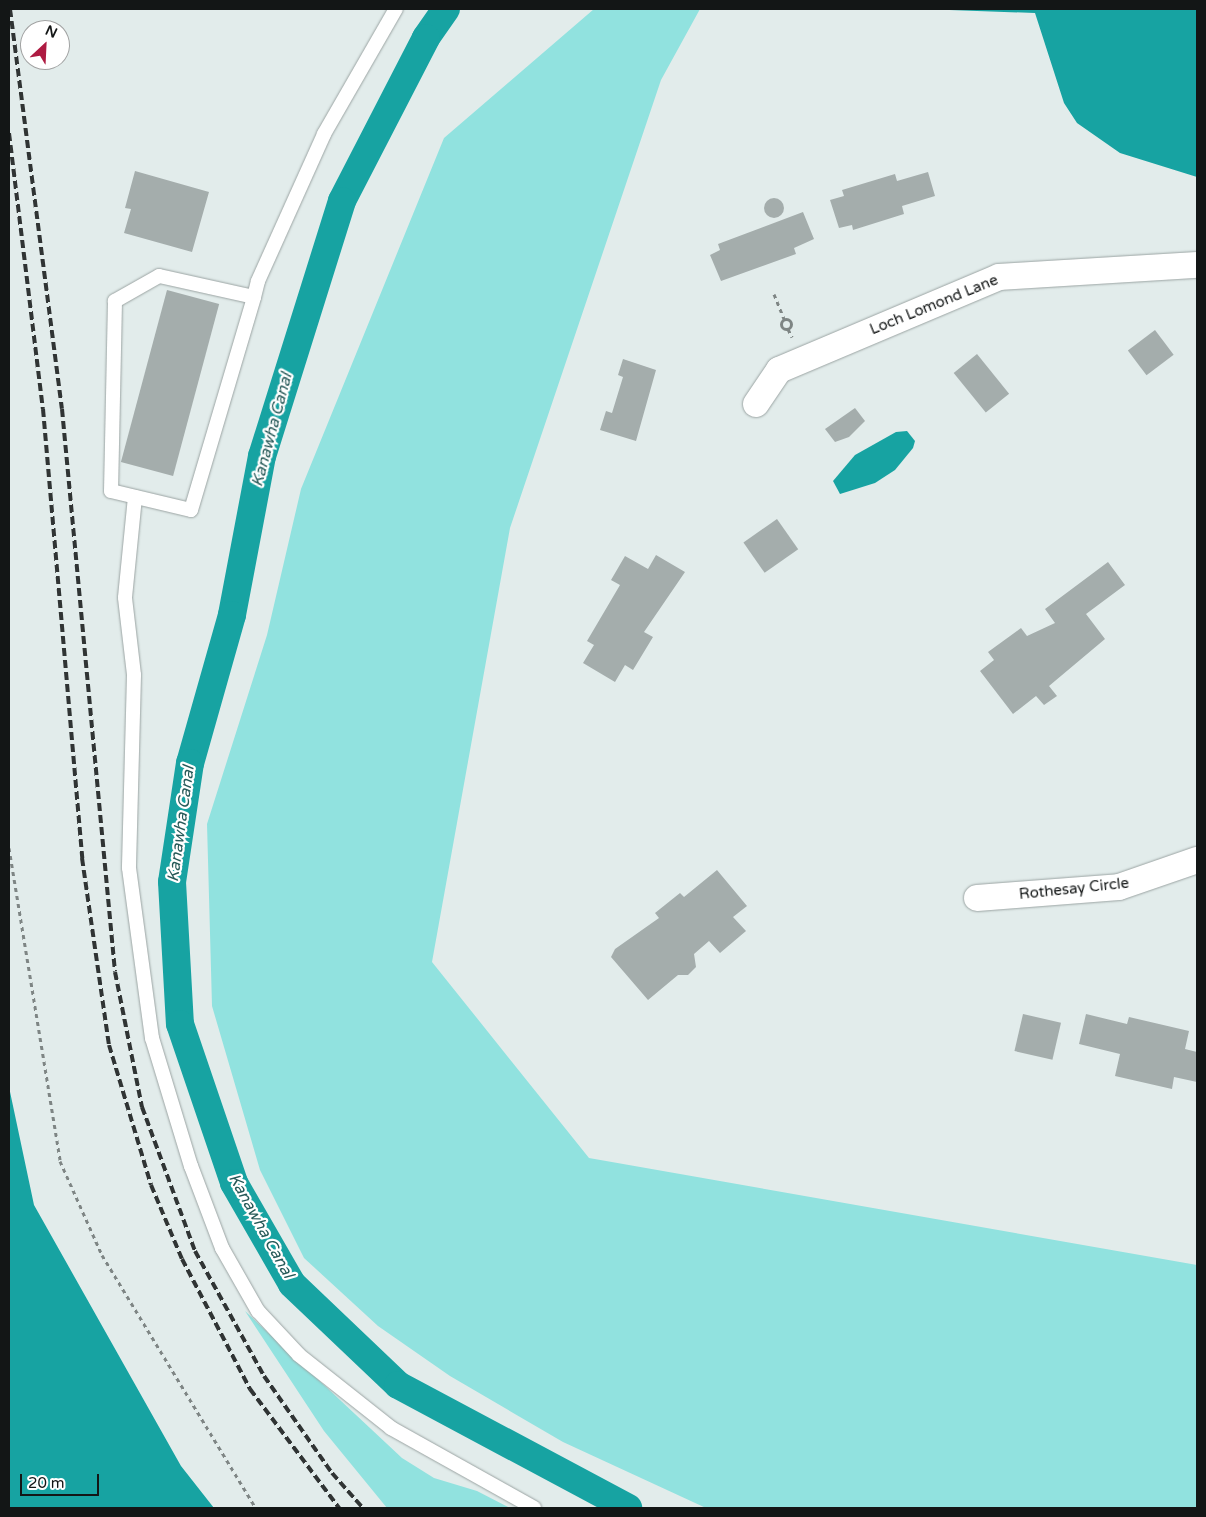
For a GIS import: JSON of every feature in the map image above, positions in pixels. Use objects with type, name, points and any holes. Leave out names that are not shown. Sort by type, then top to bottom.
[{"type":"street","name":"Loch Lomond Lane","points":[[756,404],[779,370],[999,277],[1197,265]]},
{"type":"street","name":"Rothesay Circle","points":[[977,898],[1119,887],[1197,860]]},
{"type":"lane","points":[[254,297],[159,276],[115,301],[110,492],[191,510],[254,297],[324,134],[396,9]]},
{"type":"lane","points":[[135,497],[125,598],[134,675],[129,868],[152,1038],[222,1248],[258,1311],[299,1355],[391,1428],[534,1508]]},
{"type":"path","points":[[774,294],[784,319]]},
{"type":"path","points":[[9,848],[60,1162],[102,1255],[256,1508]]},
{"type":"shaded area","points":[[594,9],[700,9],[661,80],[510,528],[432,962],[589,1158],[1197,1265],[1197,1508],[706,1508],[563,1442],[450,1376],[378,1326],[304,1258],[260,1170],[212,1006],[207,824],[267,635],[301,489],[444,138]]},
{"type":"shaded area","points":[[922,9],[1197,9],[1197,177],[1120,153],[1077,123],[1064,103],[1035,13]]},
{"type":"shaded area","points":[[907,431],[915,441],[913,448],[895,470],[875,483],[840,494],[833,481],[855,455],[896,432]]},
{"type":"shaded area","points":[[9,1087],[34,1205],[181,1466],[214,1508],[9,1508]]},
{"type":"shaded area","points":[[245,1311],[402,1458],[434,1478],[477,1491],[510,1508],[387,1508],[324,1431]]},
{"type":"building","points":[[135,171],[209,192],[192,252],[124,233],[131,209],[125,208]]},
{"type":"building","points":[[928,172],[935,196],[902,206],[904,214],[853,230],[852,225],[839,228],[830,200],[844,196],[842,190],[895,174],[897,181]]},
{"type":"building","points":[[774,198],[781,201],[784,208],[781,215],[774,218],[767,215],[764,208],[767,201]]},
{"type":"building","points":[[803,212],[814,239],[794,248],[796,254],[721,281],[710,255],[720,250],[718,244]]},
{"type":"building","points":[[167,290],[219,304],[173,476],[121,462]]},
{"type":"building","points":[[1155,330],[1174,355],[1147,375],[1128,350]]},
{"type":"building","points":[[977,354],[1009,394],[986,413],[954,373]]},
{"type":"building","points":[[623,359],[656,370],[636,441],[600,430],[606,411],[612,413],[623,377],[618,375]]},
{"type":"building","points":[[855,408],[865,421],[849,437],[835,442],[825,429]]},
{"type":"building","points":[[777,519],[798,549],[765,573],[743,543]]},
{"type":"building","points":[[656,555],[685,572],[644,632],[653,637],[633,670],[625,665],[615,682],[583,663],[594,645],[587,641],[620,585],[611,580],[625,556],[648,569]]},
{"type":"building","points":[[1108,562],[1125,585],[1086,614],[1105,639],[1049,686],[1057,696],[1044,705],[1036,696],[1013,714],[980,671],[994,660],[988,652],[1021,628],[1027,636],[1055,623],[1045,609]]},
{"type":"building","points":[[717,870],[747,906],[733,917],[746,931],[720,953],[709,941],[694,954],[696,967],[688,975],[678,975],[648,1000],[611,957],[615,949],[659,918],[655,913],[680,893],[684,897]]},
{"type":"building","points":[[1023,1014],[1061,1023],[1052,1060],[1014,1051]]},
{"type":"building","points":[[1086,1014],[1127,1024],[1129,1017],[1189,1031],[1185,1049],[1197,1052],[1197,1082],[1174,1077],[1172,1089],[1115,1076],[1120,1054],[1079,1044]]},
{"type":"waterway","name":"Kanawha Canal","points":[[446,9],[426,38],[342,201],[262,456],[232,615],[190,763],[172,882],[180,1024],[234,1183],[292,1284],[398,1385],[628,1508]]},
{"type":"railway","points":[[10,9],[62,409],[115,972],[142,1107],[195,1251],[264,1376],[332,1473],[363,1508]]},
{"type":"railway","points":[[9,133],[43,409],[82,858],[109,1045],[151,1185],[182,1259],[250,1389],[339,1508]]}]
